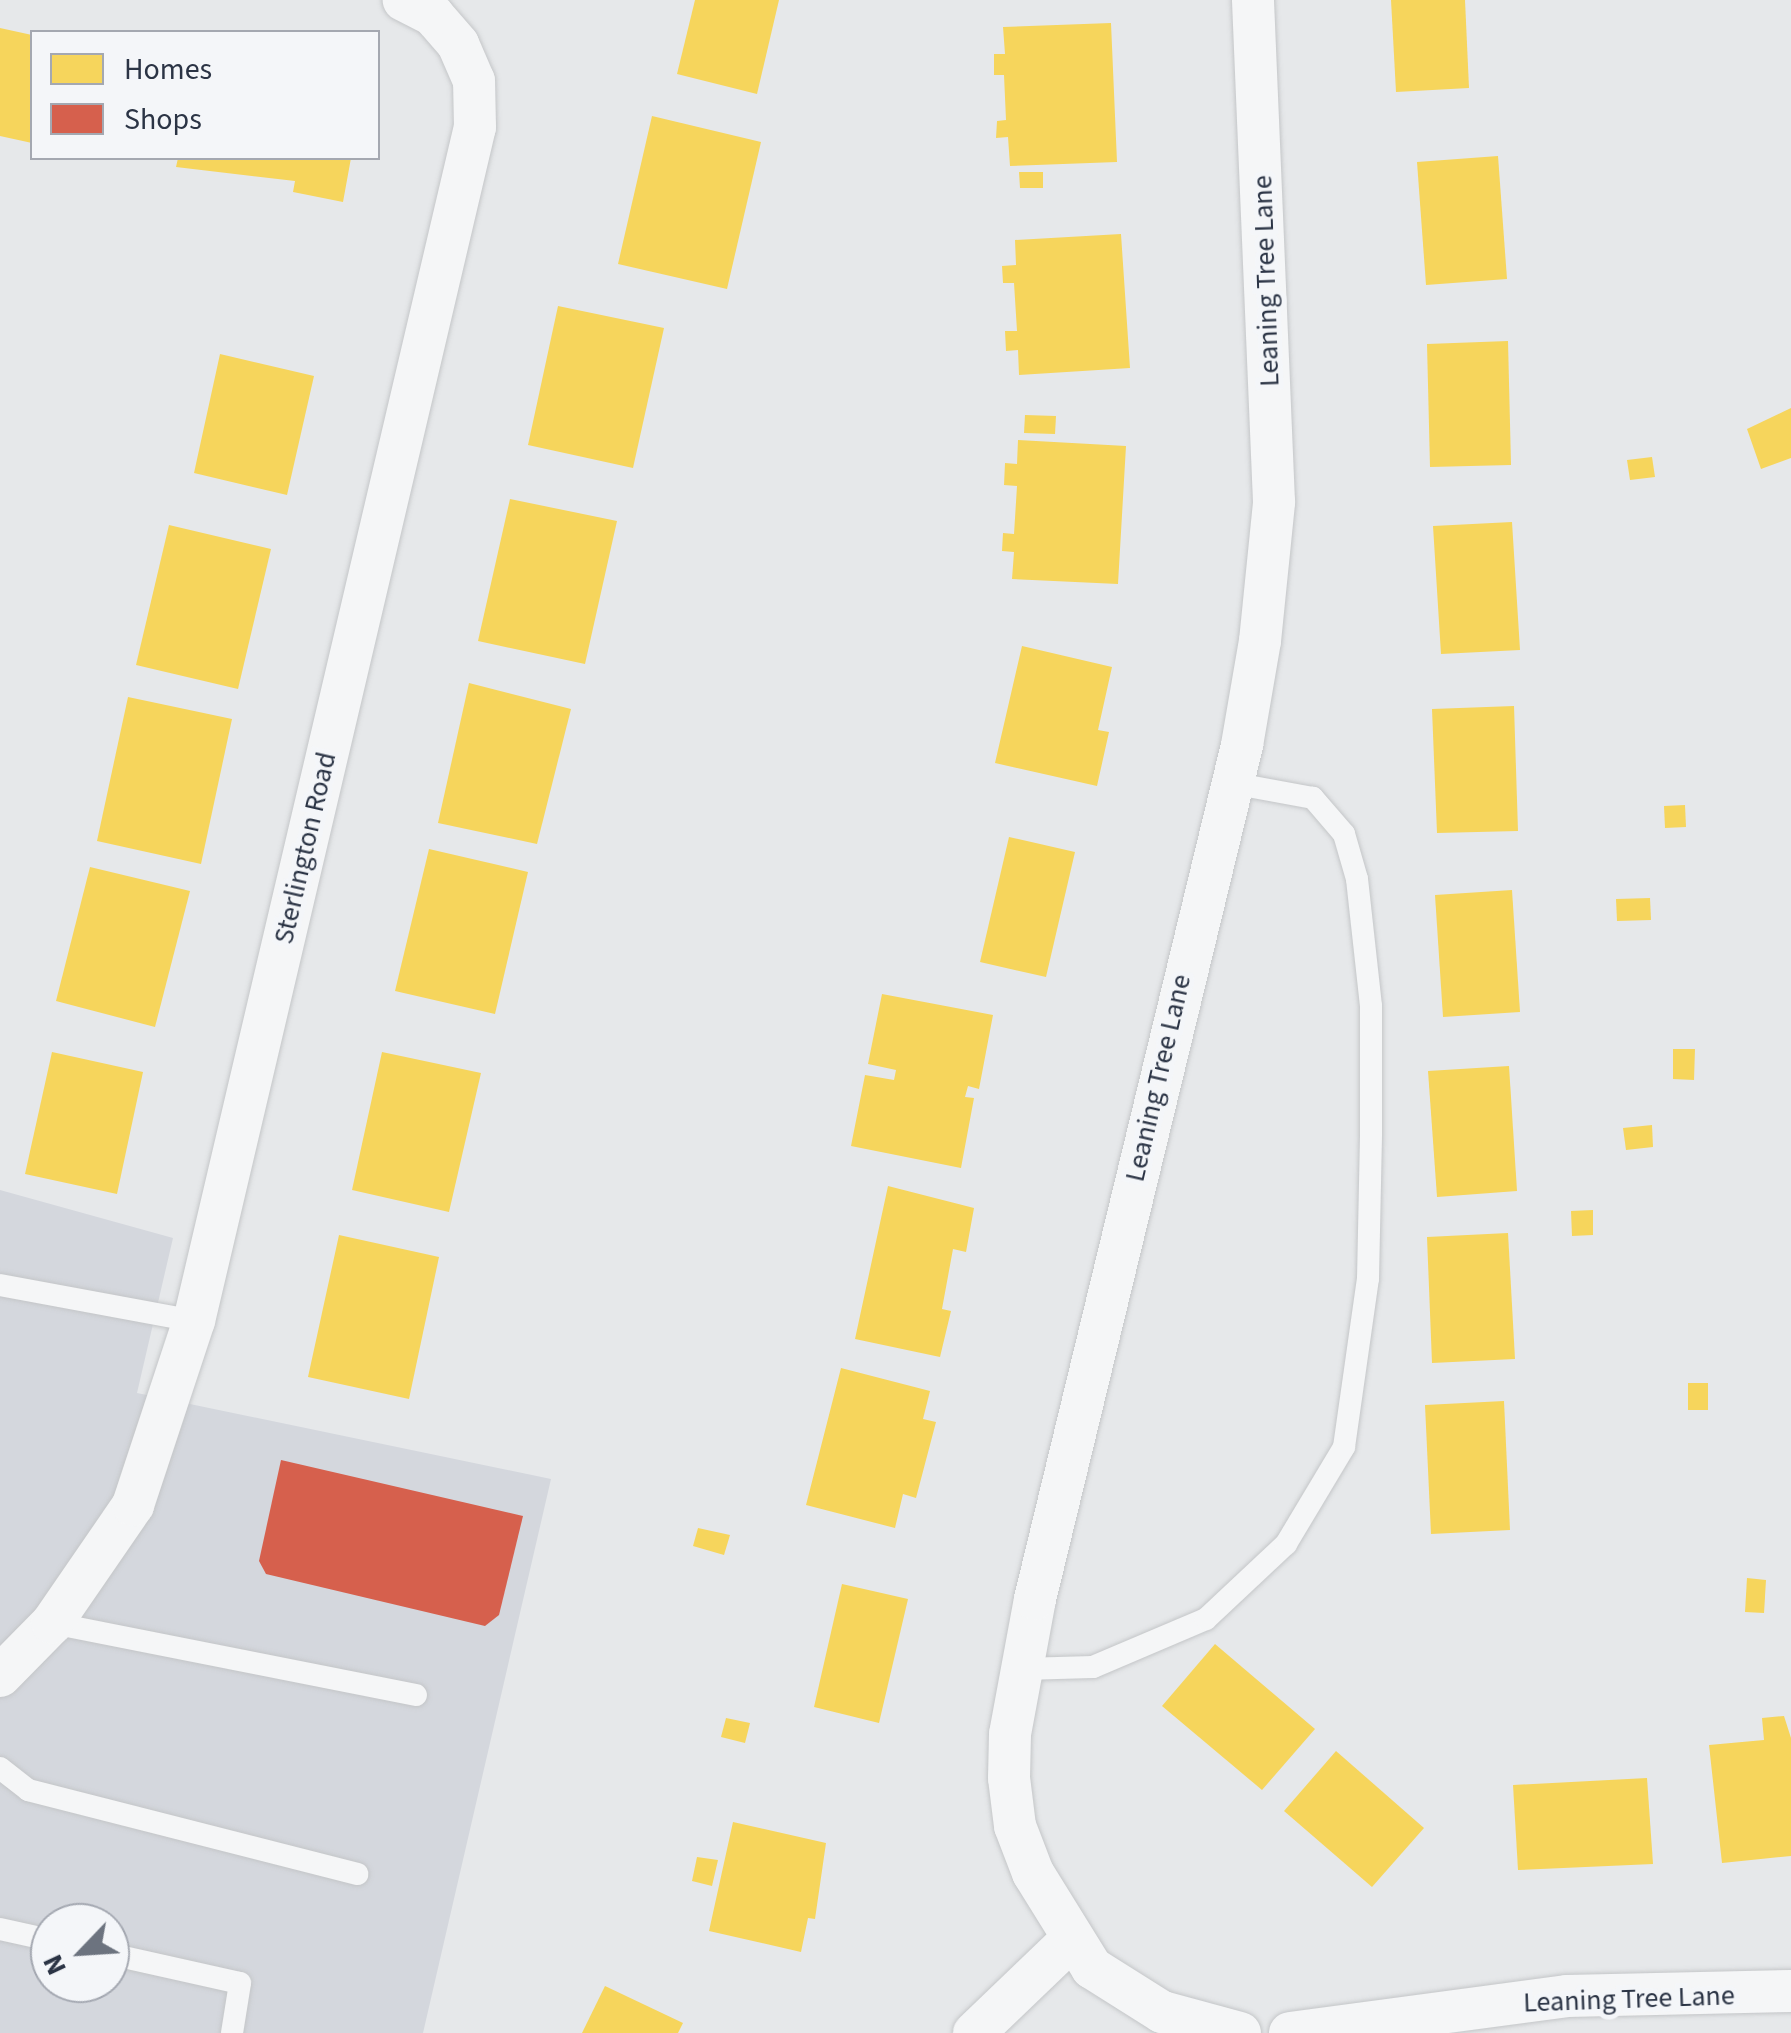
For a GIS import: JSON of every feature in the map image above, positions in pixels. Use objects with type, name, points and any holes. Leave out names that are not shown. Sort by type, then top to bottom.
[{"type":"street","name":"Sterlington Road","points":[[0,1676],[52,1622],[133,1505],[194,1322],[474,127],[474,82],[458,44],[433,15],[404,0]]},
{"type":"street","name":"Leaning Tree Lane","points":[[1240,2033],[1162,2012],[1092,1968],[1070,1941],[1015,1826],[1010,1734],[1231,784],[1260,641],[1274,502],[1254,0]]},
{"type":"street","points":[[974,2033],[1070,1941]]},
{"type":"street","name":"Leaning Tree Lane","points":[[1290,2033],[1566,1996],[1791,1991]]},
{"type":"lane","points":[[1022,1670],[1093,1667],[1206,1619],[1286,1544],[1344,1447],[1368,1279],[1372,1134],[1372,1006],[1357,879],[1344,834],[1313,798],[1231,784]]},
{"type":"lane","points":[[0,1285],[194,1322]]},
{"type":"lane","points":[[52,1622],[416,1695]]},
{"type":"lane","points":[[0,1768],[28,1790],[357,1874]]},
{"type":"lane","points":[[0,1929],[30,1936]]},
{"type":"lane","points":[[130,1958],[240,1983],[232,2033]]},
{"type":"shaded area","points":[[0,1190],[173,1238],[137,1393],[551,1479],[423,2033],[0,2033]]},
{"type":"building: Homes","points":[[695,0],[779,0],[757,94],[677,74]]},
{"type":"building: Homes","points":[[1391,0],[1465,0],[1469,88],[1396,92]]},
{"type":"building: Homes","points":[[1111,23],[1117,162],[1010,166],[1008,137],[996,138],[997,121],[1006,120],[1004,75],[994,75],[994,54],[1005,54],[1003,27]]},
{"type":"building: Homes","points":[[0,28],[30,35],[30,143],[0,136]]},
{"type":"building: Homes","points":[[652,116],[761,142],[727,289],[618,264]]},
{"type":"building: Homes","points":[[1498,156],[1507,279],[1426,285],[1417,162]]},
{"type":"building: Homes","points":[[178,160],[351,160],[343,202],[293,192],[295,181],[176,167]]},
{"type":"building: Homes","points":[[1019,172],[1043,172],[1043,188],[1020,188]]},
{"type":"building: Homes","points":[[1121,234],[1130,368],[1019,375],[1018,350],[1006,351],[1005,331],[1017,331],[1014,283],[1003,283],[1002,266],[1016,265],[1015,240]]},
{"type":"building: Homes","points":[[558,306],[664,328],[633,468],[528,445]]},
{"type":"building: Homes","points":[[1508,341],[1511,465],[1430,467],[1427,344]]},
{"type":"building: Homes","points":[[220,354],[314,376],[287,495],[194,473]]},
{"type":"building: Homes","points":[[1791,408],[1791,458],[1761,469],[1747,429]]},
{"type":"building: Homes","points":[[1025,415],[1056,416],[1055,434],[1024,433]]},
{"type":"building: Homes","points":[[1018,440],[1126,446],[1118,584],[1012,579],[1014,552],[1002,551],[1003,533],[1014,534],[1017,486],[1004,485],[1005,463],[1017,464]]},
{"type":"building: Homes","points":[[1652,457],[1655,477],[1630,480],[1627,460]]},
{"type":"building: Homes","points":[[510,499],[617,521],[585,664],[478,641]]},
{"type":"building: Homes","points":[[1512,522],[1520,650],[1441,654],[1433,526]]},
{"type":"building: Homes","points":[[169,525],[271,549],[238,689],[136,665]]},
{"type":"building: Homes","points":[[1022,646],[1112,667],[1098,730],[1109,732],[1097,786],[995,763]]},
{"type":"building: Homes","points":[[469,683],[571,709],[537,844],[438,823]]},
{"type":"building: Homes","points":[[128,697],[232,719],[201,864],[97,841]]},
{"type":"building: Homes","points":[[1514,706],[1518,831],[1437,833],[1432,709]]},
{"type":"building: Homes","points":[[1685,805],[1686,827],[1665,828],[1664,806]]},
{"type":"building: Homes","points":[[1009,837],[1075,852],[1046,977],[980,962]]},
{"type":"building: Homes","points":[[429,849],[528,872],[495,1014],[395,991]]},
{"type":"building: Homes","points":[[90,867],[190,891],[155,1027],[56,1001]]},
{"type":"building: Homes","points":[[1512,890],[1520,1012],[1443,1017],[1435,895]]},
{"type":"building: Homes","points":[[1650,898],[1651,920],[1617,921],[1616,899]]},
{"type":"building: Homes","points":[[882,994],[993,1015],[979,1089],[968,1086],[965,1097],[974,1098],[961,1168],[851,1146],[865,1075],[894,1080],[896,1070],[868,1064]]},
{"type":"building: Homes","points":[[1673,1049],[1695,1049],[1694,1080],[1673,1079]]},
{"type":"building: Homes","points":[[52,1052],[143,1072],[117,1194],[25,1174]]},
{"type":"building: Homes","points":[[382,1052],[481,1073],[449,1212],[352,1190]]},
{"type":"building: Homes","points":[[1509,1066],[1517,1191],[1437,1197],[1428,1071]]},
{"type":"building: Homes","points":[[1652,1125],[1653,1147],[1626,1150],[1623,1128]]},
{"type":"building: Homes","points":[[888,1186],[974,1208],[966,1252],[953,1249],[942,1309],[951,1311],[940,1357],[855,1339]]},
{"type":"building: Homes","points":[[1593,1210],[1593,1235],[1572,1236],[1571,1211]]},
{"type":"building: Homes","points":[[1508,1233],[1515,1359],[1432,1363],[1427,1237]]},
{"type":"building: Homes","points":[[339,1235],[439,1257],[409,1399],[308,1377]]},
{"type":"building: Homes","points":[[841,1368],[930,1391],[923,1419],[936,1422],[916,1498],[903,1494],[895,1528],[806,1505]]},
{"type":"building: Homes","points":[[1688,1383],[1708,1383],[1708,1410],[1688,1410]]},
{"type":"building: Homes","points":[[1504,1401],[1510,1530],[1431,1534],[1425,1405]]},
{"type":"building: Homes","points":[[698,1528],[730,1535],[724,1555],[693,1546]]},
{"type":"building: Homes","points":[[1747,1578],[1766,1580],[1764,1613],[1745,1612]]},
{"type":"building: Homes","points":[[842,1584],[908,1599],[879,1723],[814,1707]]},
{"type":"building: Homes","points":[[1215,1644],[1315,1729],[1262,1790],[1162,1706]]},
{"type":"building: Homes","points":[[1784,1716],[1791,1738],[1791,1856],[1722,1863],[1709,1745],[1764,1740],[1762,1718]]},
{"type":"building: Homes","points":[[726,1718],[750,1723],[745,1743],[721,1737]]},
{"type":"building: Homes","points":[[1336,1751],[1424,1828],[1372,1887],[1284,1811]]},
{"type":"building: Homes","points":[[1647,1778],[1653,1864],[1518,1870],[1513,1785]]},
{"type":"building: Homes","points":[[733,1822],[826,1843],[815,1919],[808,1918],[801,1952],[709,1931]]},
{"type":"building: Homes","points":[[697,1857],[718,1860],[712,1886],[692,1881]]},
{"type":"building: Homes","points":[[605,1986],[683,2023],[678,2033],[582,2033]]},
{"type":"building: Shops","points":[[281,1460],[523,1516],[499,1615],[485,1626],[266,1574],[259,1561]]}]
